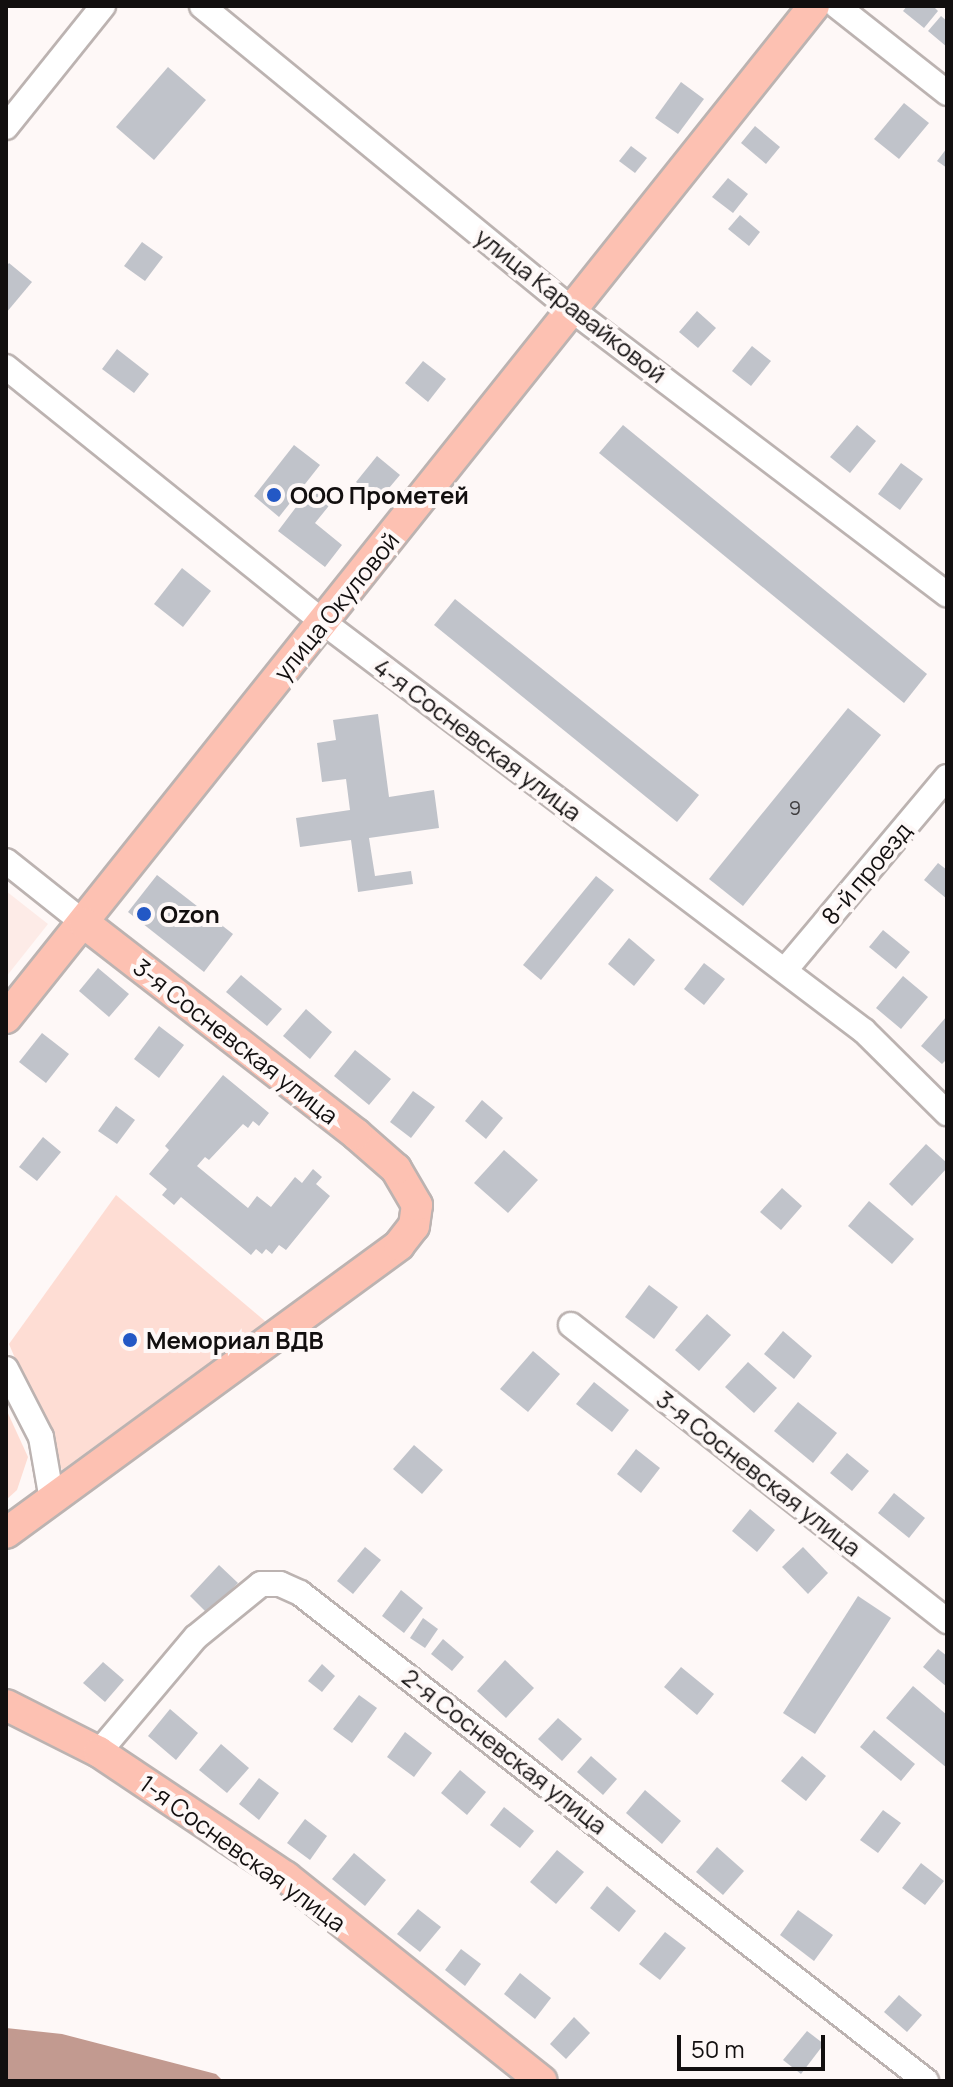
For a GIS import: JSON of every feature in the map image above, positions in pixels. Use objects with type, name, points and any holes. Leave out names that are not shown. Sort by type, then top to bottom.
[{"type":"main road","name":"улица Окуловой","points":[[6,1018],[814,6]]},
{"type":"main road","name":"3-я Сосневская улица","points":[[52,1500],[399,1245],[414,1226],[417,1205],[396,1169],[84,923]]},
{"type":"main road","points":[[6,1533],[52,1500]]},
{"type":"main road","name":"1-я Сосневская улица","points":[[6,1705],[99,1752],[286,1877],[542,2081]]},
{"type":"street","points":[[6,127],[103,6]]},
{"type":"street","name":"улица Каравайковой","points":[[202,6],[571,309],[947,594]]},
{"type":"street","points":[[837,6],[947,93]]},
{"type":"street","name":"4-я Сосневская улица","points":[[6,367],[323,622],[864,1031],[947,1113]]},
{"type":"street","name":"8-й проезд","points":[[785,970],[947,777]]},
{"type":"street","name":"3-я Сосневская улица","points":[[6,861],[84,923]]},
{"type":"street","name":"3-я Сосневская улица","points":[[571,1325],[947,1621]]},
{"type":"street","points":[[6,1369],[41,1437],[52,1500]]},
{"type":"street","name":"2-я Сосневская улица","points":[[99,1752],[196,1637],[261,1584],[280,1584],[300,1593],[325,1612],[926,2081]]},
{"type":"shaded area","points":[[6,891],[48,924],[6,977]]},
{"type":"shaded area","points":[[116,1195],[266,1322],[62,1470],[9,1344]]},
{"type":"shaded area","points":[[6,1409],[28,1457],[17,1490],[6,1500]]},
{"type":"shaded area","points":[[6,2028],[62,2034],[216,2074],[223,2081],[6,2081]]},
{"type":"building","points":[[907,6],[933,6],[938,11],[924,28],[903,11]]},
{"type":"building","points":[[941,16],[947,21],[947,47],[928,31]]},
{"type":"building","points":[[168,67],[206,100],[154,160],[116,127]]},
{"type":"building","points":[[681,82],[704,99],[678,134],[655,118]]},
{"type":"building","points":[[904,103],[929,123],[899,159],[874,139]]},
{"type":"building","points":[[755,126],[780,147],[766,164],[741,143]]},
{"type":"building","points":[[631,146],[647,158],[635,173],[619,161]]},
{"type":"building","points":[[947,148],[947,168],[937,161]]},
{"type":"building","points":[[728,178],[748,194],[733,213],[712,197]]},
{"type":"building","points":[[740,215],[760,232],[749,246],[728,229]]},
{"type":"building","points":[[142,242],[163,257],[145,281],[124,266]]},
{"type":"building","points":[[9,263],[32,282],[6,313],[6,267]]},
{"type":"building","points":[[697,311],[716,328],[698,348],[679,332]]},
{"type":"building","points":[[752,346],[771,361],[751,386],[732,371]]},
{"type":"building","points":[[117,349],[149,374],[134,393],[102,369]]},
{"type":"building","points":[[423,361],[446,379],[428,402],[405,383]]},
{"type":"building","points":[[623,425],[927,674],[904,703],[599,453]]},
{"type":"building","points":[[857,425],[876,441],[850,473],[830,457]]},
{"type":"building","points":[[294,445],[320,465],[279,517],[254,496]]},
{"type":"building","points":[[377,456],[400,475],[378,501],[356,482]]},
{"type":"building","points":[[901,463],[923,479],[900,510],[878,494]]},
{"type":"building","points":[[312,486],[332,502],[315,523],[342,545],[325,567],[278,531]]},
{"type":"building","points":[[182,568],[211,591],[183,627],[154,604]]},
{"type":"building","points":[[455,599],[699,795],[677,822],[434,625]]},
{"type":"building","points":[[848,708],[881,735],[743,906],[709,879]]},
{"type":"building","points":[[378,714],[389,797],[434,790],[439,828],[369,838],[375,876],[411,871],[413,884],[358,892],[351,840],[300,847],[296,818],[350,810],[346,779],[322,782],[317,743],[336,740],[333,720]]},
{"type":"building","points":[[938,863],[947,870],[947,899],[924,880]]},
{"type":"building","points":[[157,875],[233,934],[204,972],[128,912]]},
{"type":"building","points":[[596,876],[614,890],[541,980],[523,965]]},
{"type":"building","points":[[883,930],[910,952],[896,969],[869,947]]},
{"type":"building","points":[[629,938],[655,960],[634,986],[608,964]]},
{"type":"building","points":[[704,963],[725,979],[704,1005],[684,989]]},
{"type":"building","points":[[98,968],[129,994],[109,1017],[79,991]]},
{"type":"building","points":[[241,975],[282,1009],[267,1026],[226,992]]},
{"type":"building","points":[[903,976],[928,997],[901,1029],[876,1008]]},
{"type":"building","points":[[306,1009],[332,1032],[310,1059],[283,1036]]},
{"type":"building","points":[[947,1016],[947,1059],[942,1064],[921,1046]]},
{"type":"building","points":[[159,1026],[184,1045],[159,1078],[134,1059]]},
{"type":"building","points":[[42,1033],[69,1054],[46,1083],[19,1062]]},
{"type":"building","points":[[355,1050],[391,1079],[369,1105],[334,1076]]},
{"type":"building","points":[[223,1075],[269,1113],[259,1126],[253,1121],[248,1128],[243,1124],[209,1160],[205,1157],[197,1166],[248,1208],[257,1196],[271,1207],[295,1177],[302,1183],[313,1169],[322,1177],[316,1184],[330,1196],[286,1250],[279,1245],[272,1254],[266,1249],[262,1254],[256,1249],[251,1255],[181,1197],[174,1205],[162,1195],[167,1189],[149,1174],[169,1150],[165,1146]]},
{"type":"building","points":[[413,1091],[435,1107],[411,1138],[390,1122]]},
{"type":"building","points":[[482,1100],[503,1118],[486,1139],[465,1121]]},
{"type":"building","points":[[116,1106],[135,1120],[117,1144],[98,1131]]},
{"type":"building","points":[[43,1137],[61,1152],[37,1181],[19,1167]]},
{"type":"building","points":[[926,1144],[947,1163],[947,1168],[912,1206],[889,1184]]},
{"type":"building","points":[[504,1150],[538,1180],[508,1213],[474,1183]]},
{"type":"building","points":[[782,1188],[802,1206],[781,1230],[760,1212]]},
{"type":"building","points":[[869,1201],[914,1239],[892,1264],[848,1226]]},
{"type":"building","points":[[649,1285],[678,1307],[654,1339],[625,1317]]},
{"type":"building","points":[[707,1314],[731,1335],[699,1371],[675,1350]]},
{"type":"building","points":[[783,1331],[812,1356],[794,1379],[764,1354]]},
{"type":"building","points":[[533,1351],[560,1374],[528,1412],[500,1389]]},
{"type":"building","points":[[748,1362],[777,1388],[754,1413],[725,1387]]},
{"type":"building","points":[[594,1382],[629,1410],[612,1432],[576,1404]]},
{"type":"building","points":[[798,1402],[837,1433],[813,1463],[774,1431]]},
{"type":"building","points":[[414,1445],[443,1470],[422,1494],[393,1469]]},
{"type":"building","points":[[636,1449],[660,1468],[641,1493],[617,1474]]},
{"type":"building","points":[[847,1453],[869,1471],[852,1491],[830,1473]]},
{"type":"building","points":[[894,1493],[925,1518],[909,1538],[878,1513]]},
{"type":"building","points":[[750,1509],[775,1530],[757,1552],[732,1531]]},
{"type":"building","points":[[365,1547],[381,1560],[353,1594],[337,1581]]},
{"type":"building","points":[[803,1547],[828,1573],[808,1594],[782,1567]]},
{"type":"building","points":[[219,1565],[238,1583],[208,1614],[190,1596]]},
{"type":"building","points":[[401,1590],[423,1608],[404,1633],[382,1616]]},
{"type":"building","points":[[858,1596],[891,1618],[815,1734],[783,1713]]},
{"type":"building","points":[[423,1618],[438,1629],[425,1648],[410,1638]]},
{"type":"building","points":[[443,1639],[464,1657],[452,1671],[431,1654]]},
{"type":"building","points":[[938,1649],[947,1656],[947,1687],[923,1667]]},
{"type":"building","points":[[505,1660],[534,1688],[506,1718],[477,1691]]},
{"type":"building","points":[[103,1662],[124,1680],[105,1702],[83,1683]]},
{"type":"building","points":[[322,1664],[335,1676],[322,1692],[308,1681]]},
{"type":"building","points":[[681,1667],[714,1694],[697,1715],[664,1687]]},
{"type":"building","points":[[913,1686],[947,1715],[947,1768],[886,1718]]},
{"type":"building","points":[[359,1695],[377,1708],[352,1743],[333,1729]]},
{"type":"building","points":[[170,1709],[198,1733],[176,1760],[148,1736]]},
{"type":"building","points":[[558,1718],[582,1739],[562,1761],[538,1739]]},
{"type":"building","points":[[874,1730],[915,1764],[901,1781],[860,1747]]},
{"type":"building","points":[[405,1732],[432,1753],[414,1777],[387,1757]]},
{"type":"building","points":[[221,1744],[249,1768],[227,1793],[199,1770]]},
{"type":"building","points":[[591,1756],[617,1779],[603,1795],[577,1772]]},
{"type":"building","points":[[802,1756],[826,1776],[806,1801],[781,1781]]},
{"type":"building","points":[[460,1770],[486,1792],[467,1815],[441,1793]]},
{"type":"building","points":[[259,1778],[279,1793],[259,1820],[239,1804]]},
{"type":"building","points":[[645,1790],[681,1821],[662,1844],[626,1813]]},
{"type":"building","points":[[504,1807],[534,1831],[520,1848],[490,1825]]},
{"type":"building","points":[[883,1810],[901,1823],[878,1853],[860,1840]]},
{"type":"building","points":[[305,1819],[327,1836],[310,1860],[287,1843]]},
{"type":"building","points":[[717,1847],[744,1871],[723,1895],[696,1872]]},
{"type":"building","points":[[557,1850],[584,1872],[556,1904],[530,1882]]},
{"type":"building","points":[[354,1853],[386,1880],[365,1906],[332,1879]]},
{"type":"building","points":[[921,1863],[944,1881],[925,1905],[902,1888]]},
{"type":"building","points":[[607,1886],[636,1911],[619,1932],[590,1908]]},
{"type":"building","points":[[418,1909],[441,1927],[420,1952],[397,1934]]},
{"type":"building","points":[[798,1910],[833,1935],[814,1961],[780,1935]]},
{"type":"building","points":[[665,1932],[686,1948],[660,1980],[639,1964]]},
{"type":"building","points":[[461,1949],[481,1964],[465,1986],[445,1970]]},
{"type":"building","points":[[520,1973],[551,1998],[535,2019],[504,1994]]},
{"type":"building","points":[[899,1995],[922,2015],[907,2032],[884,2012]]},
{"type":"building","points":[[574,2017],[590,2033],[566,2059],[550,2044]]},
{"type":"building","points":[[807,2031],[824,2044],[801,2074],[783,2060]]},
{"type":"place","name":"ООО Прометей","points":[[274,495]]},
{"type":"place","name":"Ozon","points":[[144,914]]},
{"type":"place","name":"Мемориал ВДВ","points":[[130,1340]]}]
